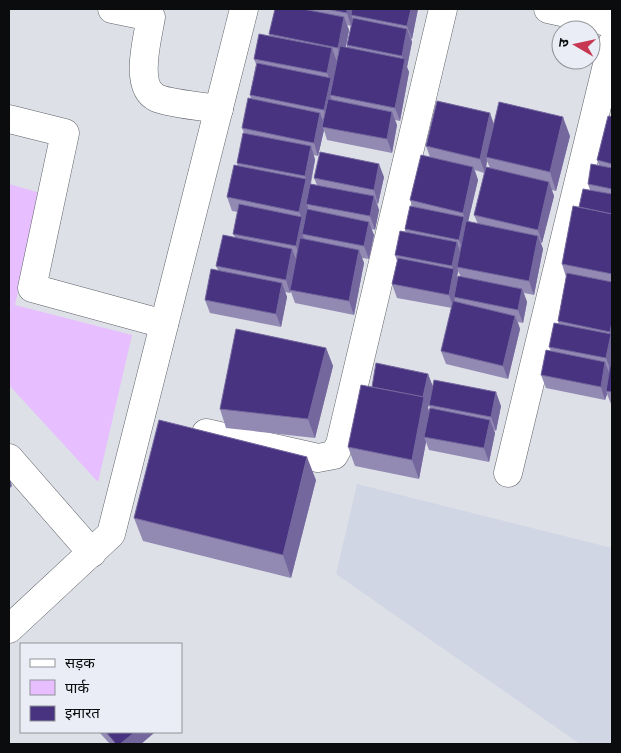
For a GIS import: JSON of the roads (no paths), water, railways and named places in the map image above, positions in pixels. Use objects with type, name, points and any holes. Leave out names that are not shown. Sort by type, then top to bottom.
[{"type":"street","points":[[112,9],[152,13],[142,71],[149,90],[156,98],[219,109]]},
{"type":"street","points":[[9,628],[111,534],[162,423],[164,324],[244,9]]},
{"type":"street","points":[[162,423],[318,458],[334,455],[340,444],[443,9]]},
{"type":"street","points":[[548,9],[612,23]]},
{"type":"street","points":[[508,473],[612,44]]},
{"type":"street","points":[[9,119],[65,133],[32,288],[164,324]]},
{"type":"street","points":[[9,458],[92,553]]}]
